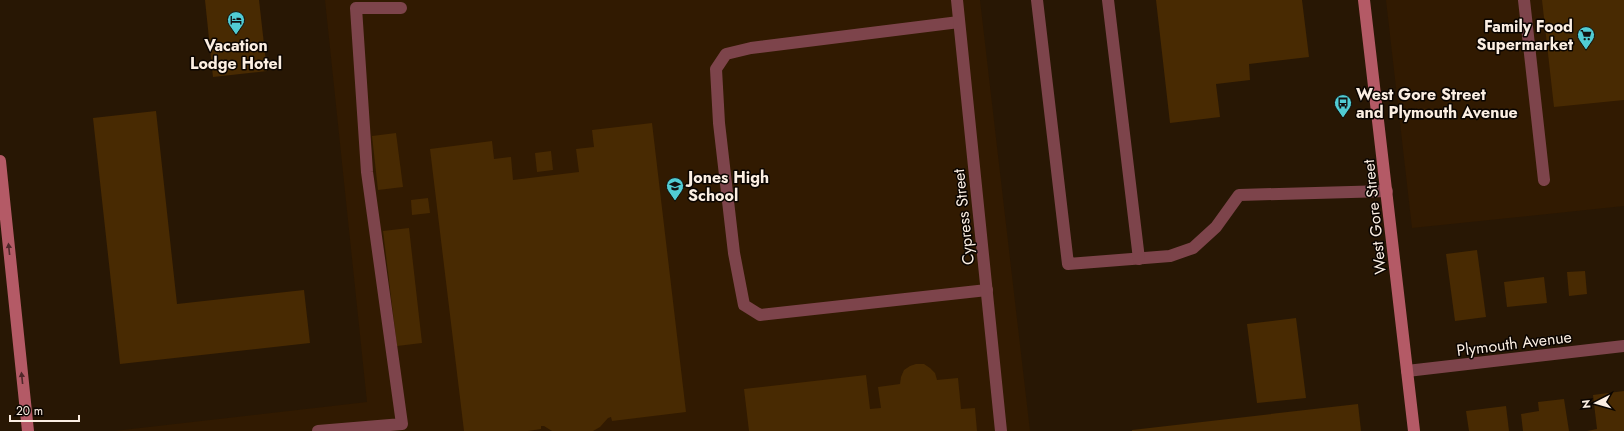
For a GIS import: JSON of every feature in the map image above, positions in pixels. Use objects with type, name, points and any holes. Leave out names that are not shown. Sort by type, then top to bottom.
[{"type":"street","name":"Cypress Street","points":[[957,0],[1001,431]]},
{"type":"street","points":[[1037,0],[1068,264],[1170,256],[1193,248],[1216,227],[1239,195],[1387,191]]},
{"type":"street","points":[[1108,0],[1139,259]]},
{"type":"street","name":"West Gore Street","points":[[1364,0],[1414,431]]},
{"type":"street","points":[[1524,0],[1544,180]]},
{"type":"street","points":[[318,431],[402,424],[367,172],[356,8],[401,8]]},
{"type":"street","points":[[959,22],[752,48],[726,54],[716,69],[719,123],[734,253],[744,305],[760,315],[987,290]]},
{"type":"street","points":[[0,161],[28,431]]},
{"type":"street","name":"Plymouth Avenue","points":[[1407,371],[1624,346]]},
{"type":"shaded area","name":"Jones High School","points":[[325,0],[980,0],[1030,431],[114,431],[367,402]]},
{"type":"shaded area","points":[[1386,0],[1624,0],[1624,206],[1412,228]]},
{"type":"building","name":"Vacation Lodge Hotel","points":[[205,0],[259,0],[267,71],[213,77]]},
{"type":"building","points":[[1156,0],[1302,0],[1309,57],[1249,64],[1250,80],[1216,84],[1220,117],[1170,123]]},
{"type":"building","name":"Family Food Supermarket","points":[[1542,0],[1624,0],[1624,100],[1554,107]]},
{"type":"building","points":[[156,111],[177,304],[304,290],[310,343],[120,364],[93,118]]},
{"type":"building","points":[[652,123],[686,412],[612,421],[611,417],[593,431],[552,431],[544,426],[541,426],[541,429],[528,431],[464,431],[430,149],[492,141],[494,159],[511,157],[513,180],[579,172],[576,149],[594,147],[592,130]]},
{"type":"building","points":[[396,133],[403,187],[378,190],[372,136]]},
{"type":"building","points":[[551,151],[553,170],[537,172],[535,153]]},
{"type":"building","points":[[428,198],[430,213],[412,215],[411,200]]},
{"type":"building","points":[[409,228],[422,343],[397,346],[383,231]]},
{"type":"building","points":[[1477,250],[1486,317],[1455,321],[1446,254]]},
{"type":"building","points":[[1585,271],[1587,294],[1569,296],[1567,272]]},
{"type":"building","points":[[1544,277],[1547,303],[1507,307],[1504,282]]},
{"type":"building","points":[[1296,318],[1306,398],[1257,403],[1247,324]]},
{"type":"building","points":[[916,364],[924,364],[930,368],[935,373],[937,380],[958,378],[961,409],[975,408],[977,431],[749,431],[744,389],[866,375],[870,409],[881,408],[878,387],[900,384],[904,370]]},
{"type":"building","points":[[1624,391],[1624,431],[1587,431],[1597,429],[1593,395]]},
{"type":"building","points":[[1564,399],[1569,431],[1523,431],[1521,414],[1539,411],[1538,402]]},
{"type":"building","points":[[1358,404],[1361,431],[1132,431],[1132,430]]},
{"type":"building","points":[[1506,406],[1509,431],[1469,431],[1466,411]]},
{"type":"place","name":"Vacation Lodge Hotel","points":[[236,35]]},
{"type":"place","name":"Family Food Supermarket","points":[[1586,50]]},
{"type":"place","name":"West Gore Street and Plymouth Avenue","points":[[1343,118]]},
{"type":"place","name":"Jones High School","points":[[675,201]]}]
